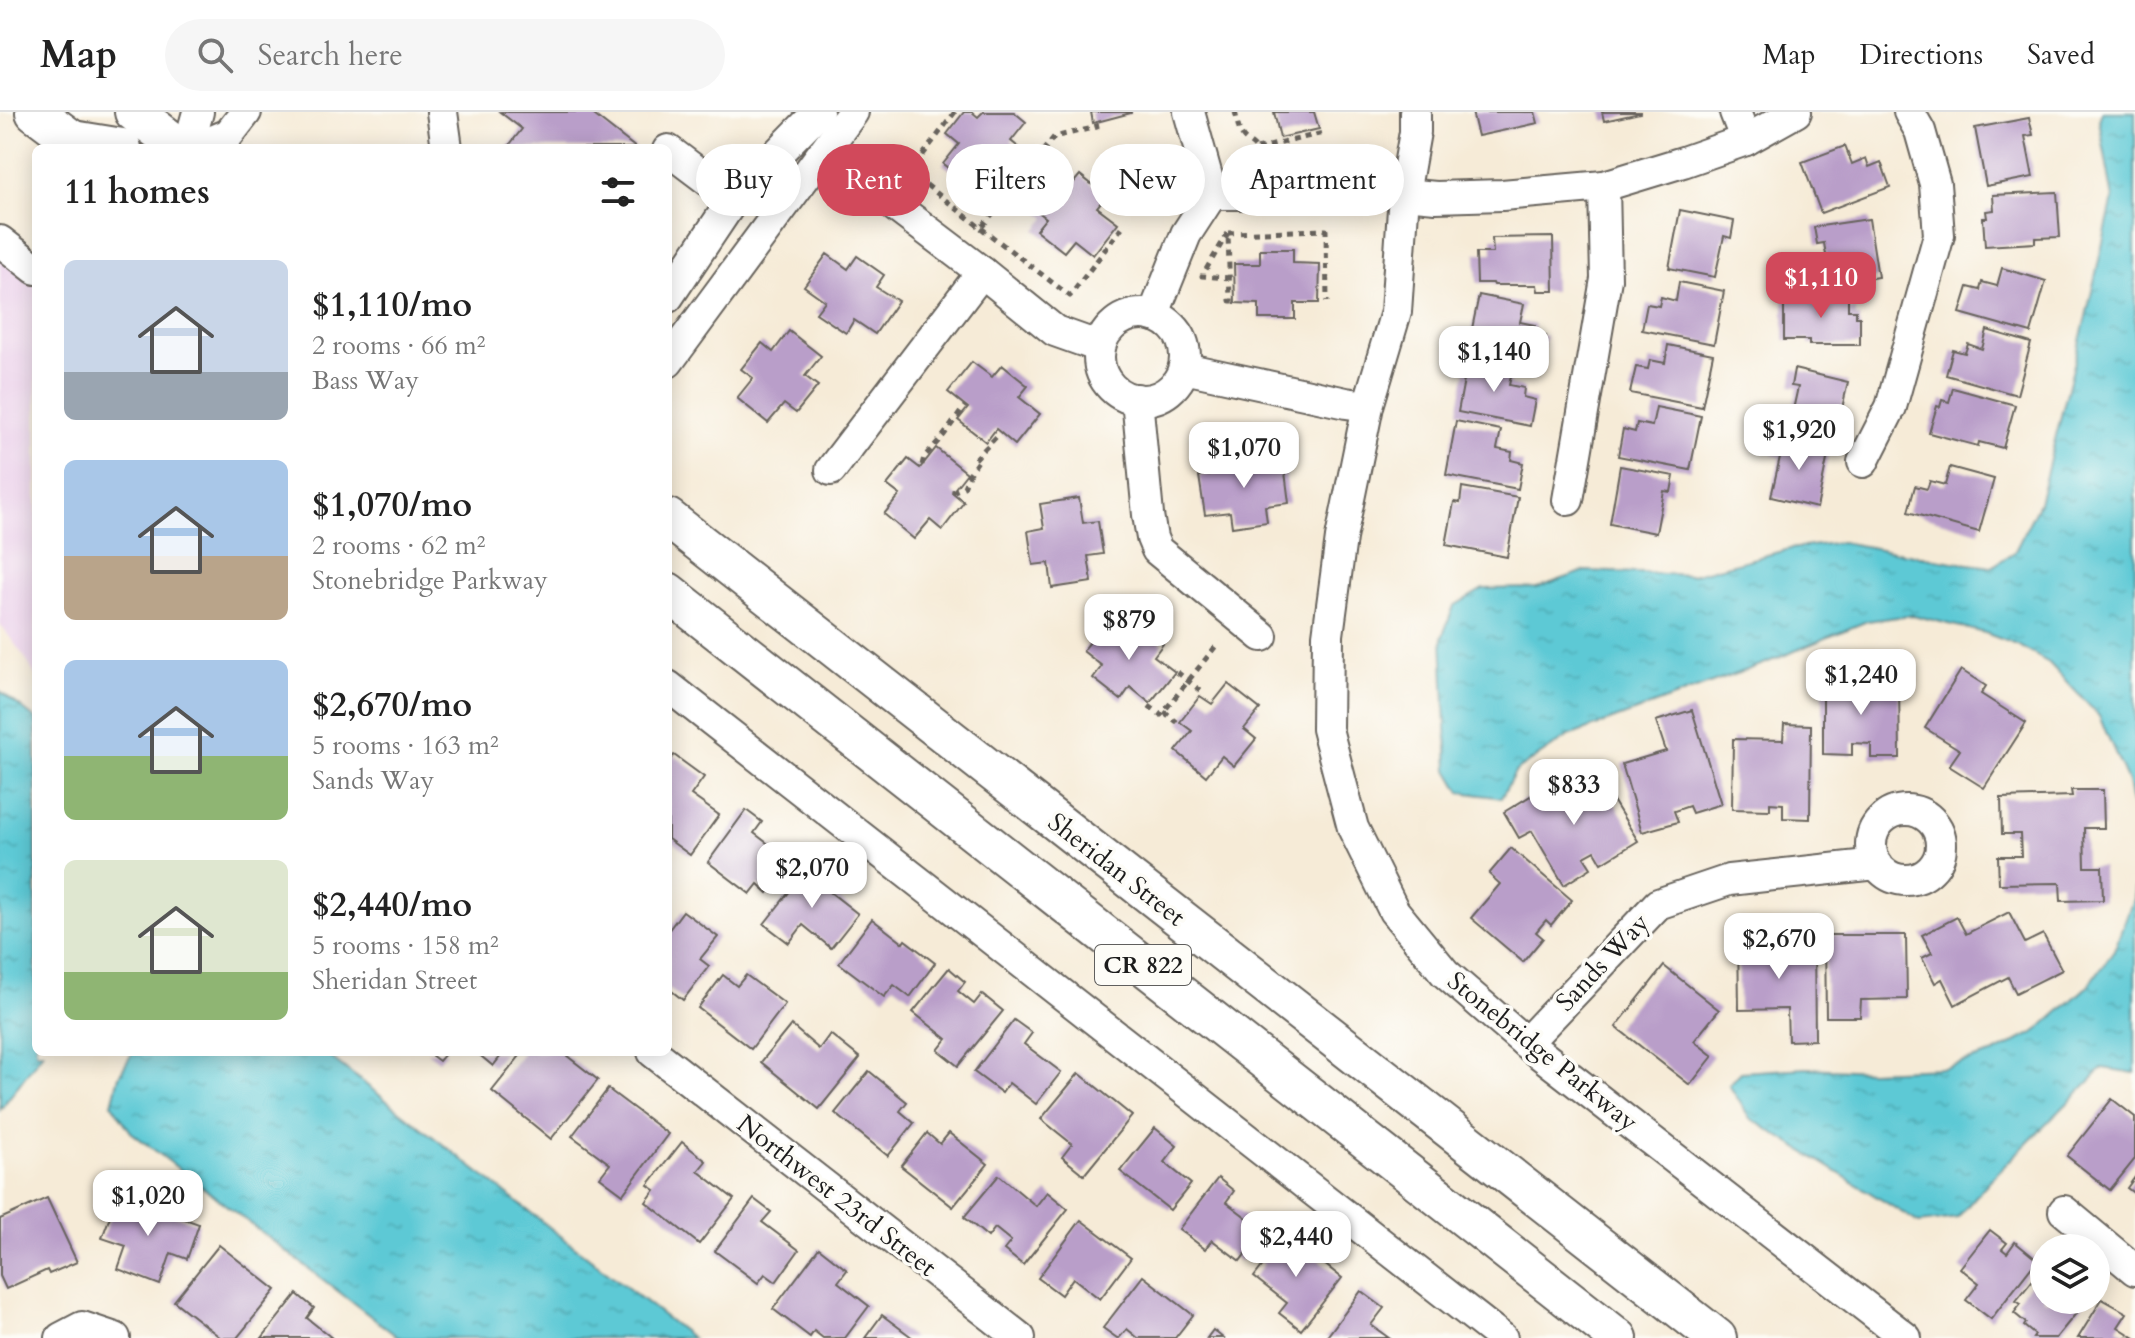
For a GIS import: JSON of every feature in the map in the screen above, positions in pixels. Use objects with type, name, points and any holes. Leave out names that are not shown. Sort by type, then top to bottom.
[{"type":"main road","points":[[35,112],[78,144]]},
{"type":"main road","points":[[134,112],[176,144]]},
{"type":"main road","name":"Sheridan Street","points":[[672,521],[1717,1338]]},
{"type":"main road","name":"CR 822","points":[[672,595],[1618,1338]]},
{"type":"main road","points":[[1527,1267],[1566,1220]]},
{"type":"street","points":[[189,144],[198,112]]},
{"type":"street","points":[[205,144],[229,134],[246,112]]},
{"type":"street","points":[[442,112],[446,144]]},
{"type":"street","points":[[787,144],[818,112]]},
{"type":"street","points":[[672,357],[853,112]]},
{"type":"street","points":[[1153,316],[1186,234],[1212,194],[1189,112]]},
{"type":"street","points":[[1394,112],[1398,144]]},
{"type":"street","points":[[1415,112],[1415,132],[1404,194],[1436,197],[1604,186],[1683,162],[1741,126],[1796,112]]},
{"type":"street","points":[[1863,462],[1891,407],[1939,235],[1935,184],[1920,131],[1909,112]]},
{"type":"street","points":[[672,153],[696,171]]},
{"type":"street","points":[[1568,500],[1606,279],[1604,186]]},
{"type":"street","points":[[1212,194],[1221,194]]},
{"type":"street","points":[[672,291],[722,216]]},
{"type":"street","points":[[908,216],[1055,331],[1100,347]]},
{"type":"street","name":"Stonebridge Parkway","points":[[1403,216],[1396,312],[1368,406],[1341,538],[1328,635],[1327,729],[1353,828],[1394,911],[1445,973],[1526,1043],[1906,1338]]},
{"type":"street","points":[[0,241],[32,266]]},
{"type":"street","points":[[831,470],[982,272]]},
{"type":"street","points":[[1135,315],[1153,316],[1168,323],[1179,335],[1185,351],[1184,368],[1177,383],[1164,394],[1149,400],[1132,399],[1116,392],[1105,380],[1099,364],[1100,347],[1107,332],[1119,320],[1135,315]]},
{"type":"street","points":[[1184,368],[1368,406]]},
{"type":"street","points":[[1137,399],[1148,515],[1157,550],[1262,636]]},
{"type":"street","points":[[672,689],[1488,1334]]},
{"type":"street","name":"Sands Way","points":[[1526,1043],[1658,904],[1729,880],[1877,864]]},
{"type":"street","name":"Northwest 23rd Street","points":[[658,1056],[1020,1338]]},
{"type":"street","points":[[2064,1211],[2135,1270]]},
{"type":"street","points":[[72,1333],[115,1338]]},
{"type":"path","points":[[955,112],[910,172],[1070,296],[1123,226]]},
{"type":"path","points":[[1235,112],[1241,136],[1251,144]]},
{"type":"path","points":[[1048,144],[1054,137],[1097,127],[1096,122]]},
{"type":"path","points":[[1278,144],[1323,133]]},
{"type":"path","points":[[981,228],[991,216]]},
{"type":"path","points":[[1228,233],[1326,230],[1327,302]]},
{"type":"path","points":[[1228,233],[1202,276],[1230,278]]},
{"type":"path","points":[[1228,233],[1230,301],[1234,301]]},
{"type":"path","points":[[922,465],[924,457],[965,406]]},
{"type":"path","points":[[952,492],[964,487],[977,460],[1000,433]]},
{"type":"path","points":[[1149,706],[1161,715],[1216,646]]},
{"type":"path","points":[[1177,672],[1201,691]]},
{"type":"path","points":[[1164,712],[1177,722]]},
{"type":"shaded area","points":[[0,236],[32,261],[32,670],[0,624]]},
{"type":"water","points":[[2102,112],[2135,112],[2135,820],[2128,782],[2099,716],[2049,663],[2017,645],[1985,633],[1913,615],[1867,621],[1766,663],[1569,736],[1515,772],[1501,798],[1461,792],[1448,770],[1442,638],[1454,606],[1483,589],[1537,588],[1585,571],[1691,575],[1790,549],[1841,542],[1992,567],[2015,551],[2039,503],[2113,199],[2099,120]]},
{"type":"water","points":[[0,691],[32,716],[32,1056],[40,1056],[0,1110]]},
{"type":"water","points":[[2135,886],[2135,1073],[2103,1068],[1990,1180],[1957,1218],[1919,1223],[1750,1118],[1729,1085],[1741,1072],[1807,1068],[1870,1071],[1944,1068],[1995,1053],[2037,1031],[2089,985],[2114,950]]},
{"type":"water","points":[[131,1056],[329,1056],[692,1338],[399,1338],[131,1132],[112,1104],[119,1076]]},
{"type":"building","points":[[500,112],[590,112],[631,144],[510,144],[522,129]]},
{"type":"building","points":[[964,112],[972,112],[978,117],[983,112],[1014,112],[1026,122],[1011,141],[1015,144],[959,144],[947,134]]},
{"type":"building","points":[[1091,112],[1131,112],[1131,113],[1093,123]]},
{"type":"building","points":[[1274,112],[1314,112],[1319,129],[1280,138]]},
{"type":"building","points":[[1472,112],[1535,112],[1538,123],[1478,136]]},
{"type":"building","points":[[1602,112],[1640,112],[1640,113],[1604,121]]},
{"type":"building","points":[[2029,118],[2033,135],[2025,136],[2033,177],[1986,186],[1975,128]]},
{"type":"building","points":[[1845,146],[1852,164],[1866,158],[1869,167],[1881,162],[1890,187],[1821,213],[1802,162]]},
{"type":"building","points":[[1080,175],[1090,183],[1090,216],[1109,216],[1118,223],[1093,255],[1074,240],[1064,252],[1036,230],[1046,218],[1044,216],[1074,216],[1074,182]]},
{"type":"building","points":[[2057,192],[2060,237],[2035,238],[2035,243],[1985,246],[1983,218],[1987,218],[1986,211],[1994,210],[1993,195]]},
{"type":"building","points":[[1680,210],[1734,221],[1731,238],[1724,236],[1715,277],[1669,268]]},
{"type":"building","points":[[1869,219],[1878,277],[1831,285],[1824,243],[1817,244],[1814,227]]},
{"type":"building","points":[[1553,237],[1554,291],[1538,291],[1537,285],[1477,283],[1476,253],[1493,253],[1492,238]]},
{"type":"building","points":[[1260,249],[1293,249],[1293,263],[1320,264],[1319,303],[1295,303],[1295,319],[1259,319],[1259,304],[1235,303],[1234,264],[1260,264]]},
{"type":"building","points":[[827,254],[848,269],[857,256],[884,275],[876,287],[898,301],[875,334],[854,320],[846,333],[816,313],[825,301],[804,286]]},
{"type":"building","points":[[2002,268],[2046,281],[2031,333],[1960,313],[1968,287],[1980,290],[1982,282],[1997,286]]},
{"type":"building","points":[[1679,282],[1724,291],[1714,344],[1642,330],[1647,304],[1659,306],[1661,297],[1676,301]]},
{"type":"building","points":[[1479,295],[1524,304],[1520,322],[1535,325],[1533,334],[1546,336],[1541,363],[1468,348]]},
{"type":"building","points":[[1784,295],[1848,295],[1848,310],[1856,310],[1856,317],[1860,317],[1860,345],[1809,345],[1809,340],[1784,340]]},
{"type":"building","points":[[1987,330],[2031,343],[2017,395],[1946,375],[1953,350],[1965,353],[1968,344],[1982,349]]},
{"type":"building","points":[[789,331],[821,356],[805,376],[818,386],[796,413],[784,404],[768,423],[737,398],[753,378],[741,369],[762,343],[773,352]]},
{"type":"building","points":[[1668,345],[1713,354],[1702,407],[1630,393],[1636,367],[1648,369],[1650,360],[1665,363]]},
{"type":"building","points":[[1468,358],[1513,367],[1509,385],[1524,388],[1523,397],[1535,400],[1530,426],[1458,412]]},
{"type":"building","points":[[972,362],[992,377],[1002,365],[1028,386],[1019,397],[1040,414],[1015,445],[996,429],[986,442],[958,420],[968,408],[948,392]]},
{"type":"building","points":[[1794,369],[1848,382],[1835,439],[1789,428],[1798,387],[1791,386]]},
{"type":"building","points":[[1953,388],[2015,405],[2003,448],[1979,442],[1978,446],[1929,433],[1937,406],[1940,407],[1942,400],[1949,402]]},
{"type":"building","points":[[1656,407],[1701,416],[1690,470],[1618,456],[1623,429],[1635,432],[1637,423],[1652,426]]},
{"type":"building","points":[[1456,421],[1501,430],[1497,449],[1512,452],[1511,460],[1523,463],[1518,489],[1446,475]]},
{"type":"building","points":[[1775,438],[1829,450],[1817,508],[1771,497],[1780,457],[1772,455]]},
{"type":"building","points":[[936,448],[967,473],[952,492],[964,502],[942,530],[930,520],[914,539],[884,514],[900,495],[887,485],[908,459],[920,468]]},
{"type":"building","points":[[1255,453],[1258,467],[1284,464],[1289,503],[1265,506],[1267,522],[1232,527],[1230,512],[1205,515],[1199,476],[1225,472],[1222,457]]},
{"type":"building","points":[[1620,466],[1674,476],[1671,492],[1664,491],[1656,533],[1610,524]]},
{"type":"building","points":[[1950,467],[1994,479],[1979,532],[1908,512],[1915,486],[1927,489],[1930,481],[1945,485]]},
{"type":"building","points":[[1462,487],[1518,497],[1507,557],[1446,545],[1454,502],[1460,503]]},
{"type":"building","points":[[1079,498],[1083,523],[1098,521],[1103,554],[1088,556],[1092,582],[1052,588],[1049,563],[1033,565],[1028,531],[1044,528],[1040,504]]},
{"type":"building","points":[[1107,620],[1127,636],[1137,623],[1163,644],[1154,656],[1175,672],[1150,703],[1130,687],[1121,700],[1093,678],[1102,666],[1083,651]]},
{"type":"building","points":[[1961,670],[1986,686],[1981,694],[2026,723],[1984,788],[1949,766],[1960,750],[1925,728]]},
{"type":"building","points":[[1823,671],[1848,672],[1848,689],[1874,688],[1875,680],[1895,680],[1895,686],[1899,686],[1900,758],[1871,758],[1871,744],[1852,743],[1852,755],[1823,754]]},
{"type":"building","points":[[1228,684],[1260,709],[1244,729],[1256,739],[1234,766],[1222,756],[1206,776],[1176,751],[1192,731],[1180,722],[1200,696],[1212,704]]},
{"type":"building","points":[[1692,710],[1721,804],[1692,813],[1689,806],[1674,811],[1678,822],[1642,832],[1622,764],[1666,751],[1656,721]]},
{"type":"building","points":[[1784,724],[1811,725],[1810,819],[1783,818],[1783,804],[1770,803],[1770,810],[1732,809],[1733,739],[1783,740]]},
{"type":"building","points":[[674,755],[704,777],[691,795],[719,815],[690,855],[672,842]]},
{"type":"building","points":[[1598,776],[1638,841],[1602,863],[1595,851],[1584,857],[1591,868],[1564,885],[1532,831],[1519,838],[1504,812],[1542,789],[1551,804]]},
{"type":"building","points":[[2071,790],[2103,790],[2104,828],[2084,828],[2085,867],[2102,867],[2103,900],[2061,901],[2060,883],[1999,884],[1998,856],[2021,856],[2020,834],[2002,834],[2001,798],[2072,796]]},
{"type":"building","points":[[746,810],[762,822],[754,833],[792,862],[768,893],[758,884],[750,894],[708,862]]},
{"type":"building","points":[[1511,848],[1572,900],[1551,925],[1546,920],[1536,932],[1543,938],[1523,962],[1471,918],[1500,884],[1489,874]]},
{"type":"building","points":[[813,862],[828,875],[820,884],[858,914],[831,948],[803,925],[789,943],[764,924]]},
{"type":"building","points":[[683,911],[718,937],[700,959],[709,966],[683,1000],[672,991],[672,926]]},
{"type":"building","points":[[2009,912],[2025,943],[2043,934],[2062,970],[2016,993],[2008,977],[1955,1005],[1942,979],[1935,983],[1922,958],[1932,953],[1922,935],[1957,917],[1966,934]]},
{"type":"building","points":[[872,919],[935,963],[910,997],[894,985],[884,997],[839,963]]},
{"type":"building","points":[[1738,931],[1766,931],[1767,948],[1781,948],[1781,940],[1814,940],[1815,1040],[1788,1041],[1787,1009],[1739,1010]]},
{"type":"building","points":[[1825,935],[1906,935],[1907,999],[1861,1000],[1860,1017],[1826,1017]]},
{"type":"building","points":[[1664,966],[1719,1010],[1694,1041],[1713,1056],[1690,1085],[1616,1027]]},
{"type":"building","points":[[949,968],[965,982],[958,991],[974,1004],[982,994],[1003,1011],[958,1066],[938,1050],[947,1039],[913,1012]]},
{"type":"building","points":[[723,975],[737,986],[746,975],[785,1004],[751,1049],[698,1008]]},
{"type":"building","points":[[1014,1020],[1032,1033],[1024,1044],[1061,1072],[1036,1104],[1009,1083],[1002,1093],[974,1072]]},
{"type":"building","points":[[791,1025],[819,1049],[830,1034],[860,1058],[819,1109],[761,1062]]},
{"type":"building","points":[[481,1056],[501,1056],[493,1066]]},
{"type":"building","points":[[520,1056],[567,1056],[598,1080],[551,1139],[492,1091]]},
{"type":"building","points":[[869,1071],[907,1102],[900,1111],[914,1123],[888,1156],[835,1113]]},
{"type":"building","points":[[1079,1073],[1132,1116],[1084,1175],[1062,1157],[1072,1144],[1041,1119]]},
{"type":"building","points":[[608,1089],[668,1134],[623,1194],[600,1177],[610,1164],[572,1136]]},
{"type":"building","points":[[2112,1099],[2135,1117],[2135,1159],[2110,1190],[2067,1156]]},
{"type":"building","points":[[1155,1128],[1177,1146],[1164,1162],[1191,1184],[1170,1210],[1120,1171]]},
{"type":"building","points":[[927,1133],[940,1144],[949,1133],[988,1164],[953,1207],[901,1166]]},
{"type":"building","points":[[682,1142],[706,1161],[698,1171],[734,1199],[699,1244],[646,1202],[655,1190],[648,1185]]},
{"type":"building","points":[[999,1175],[1036,1206],[1047,1192],[1068,1209],[1023,1265],[1004,1250],[1011,1241],[995,1228],[988,1237],[964,1217]]},
{"type":"building","points":[[2135,1177],[2135,1194],[2127,1188]]},
{"type":"building","points":[[1218,1178],[1234,1191],[1226,1202],[1263,1230],[1240,1261],[1212,1240],[1205,1249],[1179,1229]]},
{"type":"building","points":[[118,1195],[199,1224],[187,1259],[171,1253],[160,1285],[118,1269],[126,1246],[102,1238]]},
{"type":"building","points":[[47,1198],[77,1262],[49,1274],[47,1270],[6,1289],[0,1276],[0,1219]]},
{"type":"building","points":[[754,1199],[771,1212],[762,1222],[799,1250],[776,1282],[765,1274],[758,1283],[715,1251]]},
{"type":"building","points":[[1081,1220],[1131,1258],[1100,1299],[1073,1278],[1061,1295],[1038,1278]]},
{"type":"building","points":[[1281,1230],[1342,1278],[1301,1330],[1279,1313],[1287,1303],[1254,1277],[1264,1264],[1258,1259]]},
{"type":"building","points":[[1990,1230],[2007,1243],[2002,1249],[2007,1253],[2015,1242],[2030,1254],[2030,1269],[1991,1319],[1966,1300],[1979,1283],[1960,1268]]},
{"type":"building","points":[[219,1245],[276,1290],[237,1338],[221,1338],[174,1301]]},
{"type":"building","points":[[819,1248],[847,1270],[838,1282],[869,1306],[845,1338],[823,1338],[814,1331],[810,1337],[773,1309]]},
{"type":"building","points":[[1143,1276],[1193,1315],[1175,1338],[1138,1338],[1127,1329],[1117,1338],[1103,1328]]},
{"type":"building","points":[[2030,1284],[2030,1314],[2076,1314],[2056,1338],[2033,1338],[2035,1335],[2024,1326],[2026,1323],[2014,1313],[2021,1304],[2016,1301]]},
{"type":"building","points":[[1361,1291],[1384,1308],[1371,1325],[1389,1338],[1326,1338]]},
{"type":"building","points":[[297,1294],[314,1308],[307,1318],[332,1338],[262,1338]]},
{"type":"building","points":[[2110,1303],[2127,1313],[2118,1327],[2135,1338],[2078,1338],[2093,1314],[2110,1314]]},
{"type":"building","points":[[882,1315],[913,1338],[865,1338]]},
{"type":"building","points":[[1213,1330],[1223,1338],[1207,1338]]}]
